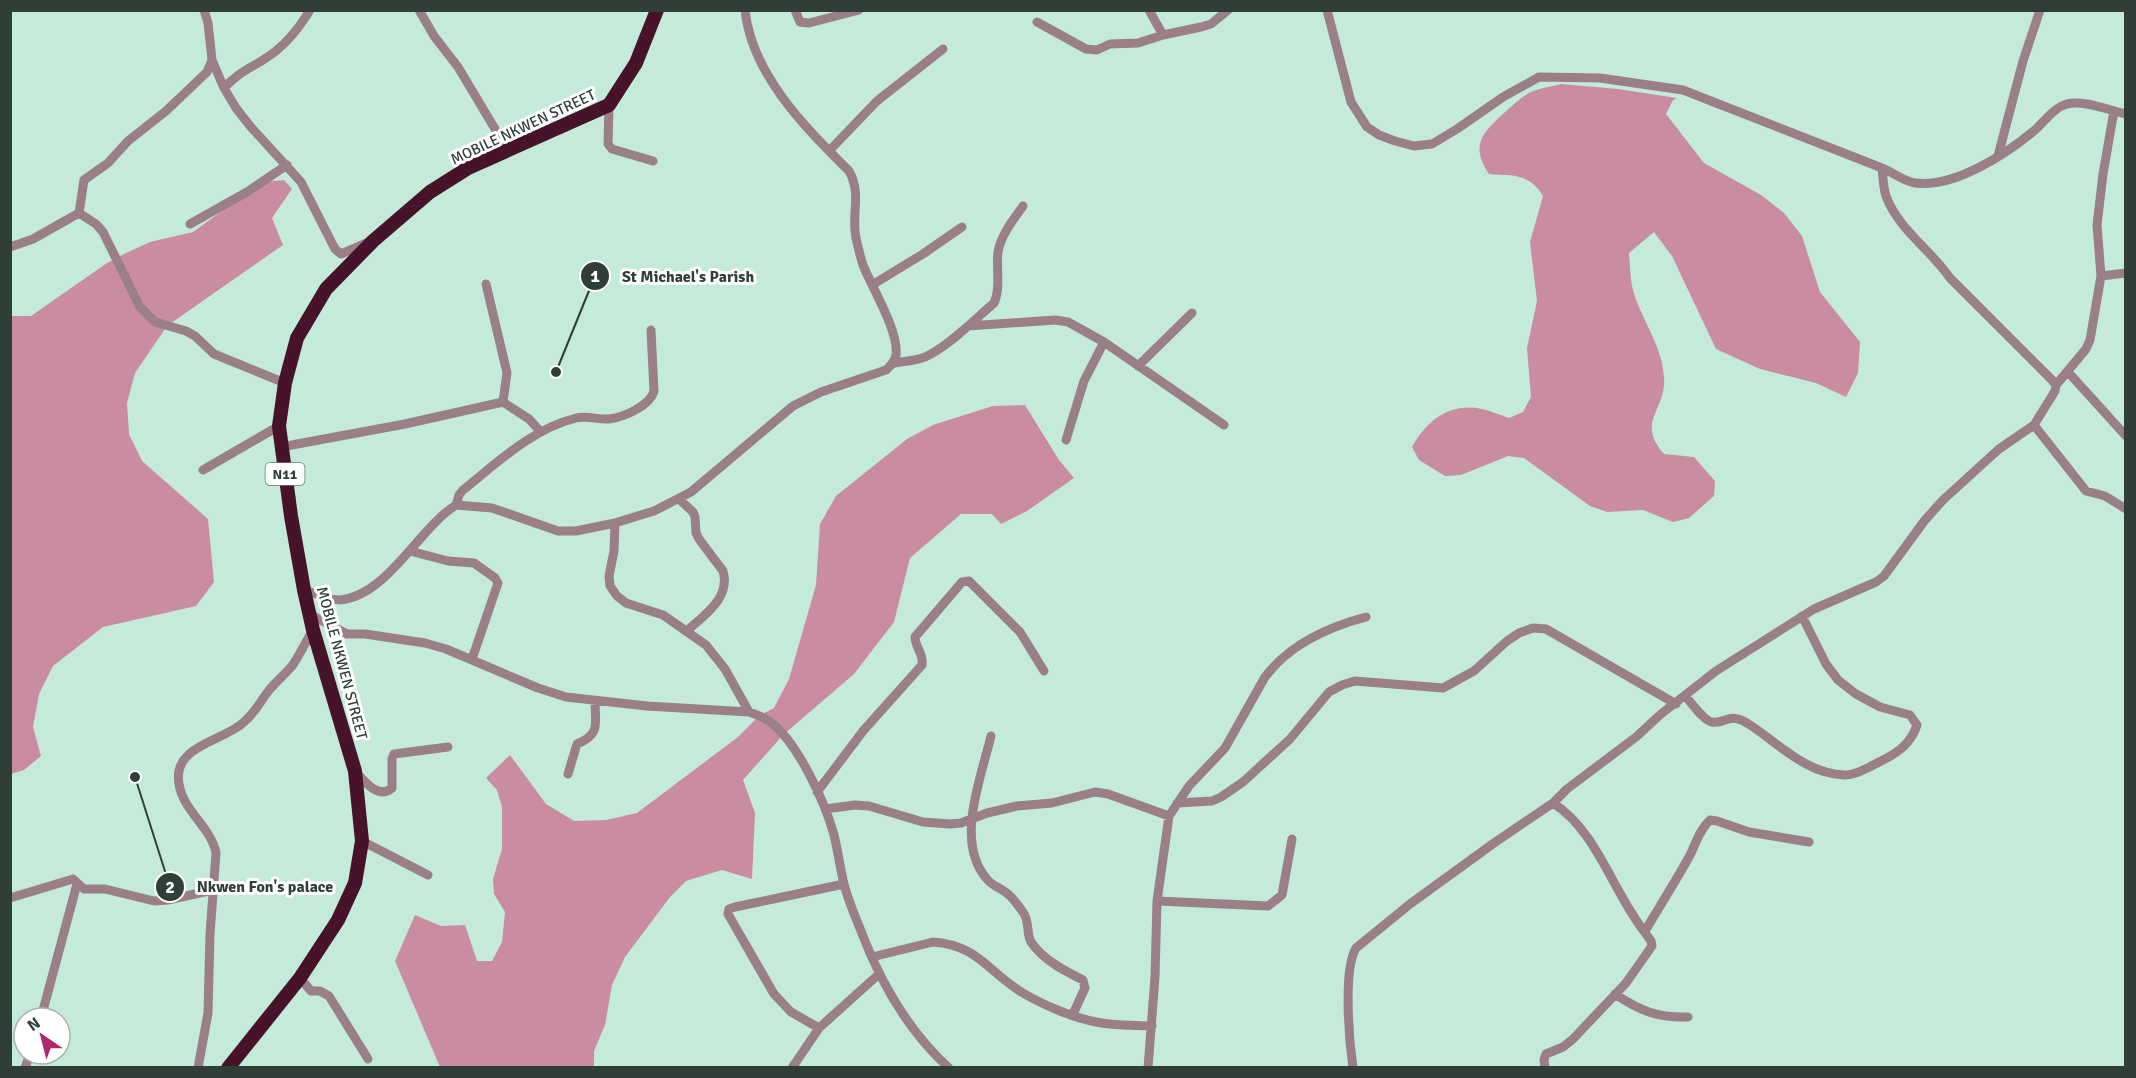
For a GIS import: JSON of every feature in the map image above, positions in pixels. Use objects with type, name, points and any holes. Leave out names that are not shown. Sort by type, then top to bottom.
[{"type":"highway","name":"MOBILE NKWEN STREET","points":[[228,1068],[300,978],[338,920],[356,883],[362,841],[355,771],[313,630],[304,590],[281,447],[279,426],[285,383],[297,338],[326,289],[373,241],[430,192],[468,168],[507,149],[526,143],[609,105],[636,63],[657,10]]},
{"type":"street","points":[[204,10],[212,60],[211,72],[250,126],[301,182],[335,249],[341,254],[373,241]]},
{"type":"street","points":[[224,88],[237,74],[278,49],[296,32],[310,10]]},
{"type":"street","points":[[419,10],[434,36],[458,67],[507,149]]},
{"type":"street","points":[[456,505],[492,508],[558,531],[576,531],[615,523],[654,511],[679,499],[715,473],[800,401],[886,370],[894,363],[897,353],[890,324],[862,263],[855,232],[854,213],[857,191],[855,181],[849,171],[792,109],[770,77],[749,37],[745,10]]},
{"type":"street","points":[[795,10],[800,22],[809,23],[859,10]]},
{"type":"street","points":[[1149,10],[1163,35]]},
{"type":"street","points":[[1037,22],[1086,49],[1097,50],[1110,44],[1138,43],[1211,24],[1228,10]]},
{"type":"street","points":[[1327,10],[1351,102],[1367,127],[1379,135],[1414,146],[1432,144],[1510,92],[1539,77],[1600,78],[1683,90],[1882,168],[1914,183],[1951,180],[1972,171],[1998,156],[2034,130],[2057,108],[2076,103],[2126,114]]},
{"type":"street","points":[[1998,156],[2023,61],[2040,10]]},
{"type":"street","points":[[829,151],[877,101],[943,50]]},
{"type":"street","points":[[79,213],[84,180],[108,163],[128,141],[211,72]]},
{"type":"street","points":[[609,105],[608,144],[612,149],[653,161]]},
{"type":"street","points":[[1353,1068],[1349,972],[1351,956],[1356,948],[1410,904],[1553,803],[1580,778],[1724,666],[1814,609],[1876,582],[1884,576],[1925,520],[1943,500],[1999,449],[2034,425],[2056,386],[2090,340],[2101,276],[2097,225],[2114,111]]},
{"type":"street","points":[[190,224],[247,192],[287,165]]},
{"type":"street","points":[[1882,168],[1885,195],[1905,227],[1941,264],[1950,278],[2056,386]]},
{"type":"street","points":[[894,363],[930,356],[994,303],[998,296],[998,251],[1007,230],[1023,206]]},
{"type":"street","points":[[10,247],[33,239],[79,213]]},
{"type":"street","points":[[79,213],[96,224],[103,232],[140,307],[155,322],[186,331],[195,336],[214,354],[285,383]]},
{"type":"street","points":[[872,285],[962,227]]},
{"type":"street","points":[[2101,276],[2126,273]]},
{"type":"street","points":[[486,284],[507,373],[503,402]]},
{"type":"street","points":[[1138,366],[1192,313]]},
{"type":"street","points":[[968,326],[1055,320],[1068,322],[1104,342],[1224,425]]},
{"type":"street","points":[[304,590],[338,600],[366,591],[456,505],[463,490],[540,431],[585,416],[608,419],[647,403],[654,390],[651,330]]},
{"type":"street","points":[[1066,440],[1084,381],[1104,342]]},
{"type":"street","points":[[2068,372],[2126,436]]},
{"type":"street","points":[[281,447],[405,424],[503,402],[529,419],[540,431]]},
{"type":"street","points":[[2034,425],[2086,491],[2105,496],[2126,509]]},
{"type":"street","points":[[203,470],[279,426]]},
{"type":"street","points":[[679,499],[693,512],[696,533],[723,572],[725,579],[724,592],[719,601],[687,631]]},
{"type":"street","points":[[615,523],[614,551],[609,576],[610,586],[617,596],[626,603],[663,615],[706,645],[716,657],[749,712]]},
{"type":"street","points":[[410,551],[448,561],[474,563],[495,578],[498,583],[472,659]]},
{"type":"street","points":[[818,792],[863,731],[922,665],[923,660],[915,637],[962,582],[969,581],[1020,632],[1044,671]]},
{"type":"street","points":[[311,615],[347,634],[365,634],[425,643],[472,659],[538,688],[566,697],[648,706],[749,712],[760,715],[773,724],[804,765],[818,792],[838,851],[844,884],[879,974],[923,1041],[949,1068]]},
{"type":"street","points":[[1148,1068],[1157,901],[1169,816],[1189,786],[1226,748],[1265,677],[1273,667],[1303,643],[1346,622],[1366,616]]},
{"type":"street","points":[[1685,696],[1707,720],[1714,722],[1734,717],[1747,723],[1795,758],[1812,767],[1845,775],[1862,770],[1905,748],[1914,734],[1917,725],[1915,719],[1910,715],[1880,707],[1856,694],[1838,680],[1826,664],[1802,616]]},
{"type":"street","points":[[1177,803],[1212,801],[1243,782],[1290,739],[1329,692],[1342,685],[1355,681],[1367,681],[1443,687],[1474,671],[1507,641],[1533,628],[1546,629],[1565,638],[1594,658],[1676,704]]},
{"type":"street","points":[[198,1068],[208,1013],[216,853],[214,844],[185,801],[178,785],[179,771],[185,759],[197,747],[232,731],[243,723],[292,665],[313,630]]},
{"type":"street","points":[[568,774],[577,744],[593,735],[595,730],[594,701]]},
{"type":"street","points":[[991,736],[971,819],[971,846],[985,878],[1006,892],[1024,914],[1031,942],[1052,963],[1085,982],[1085,988],[1073,1014]]},
{"type":"street","points":[[355,771],[368,785],[381,793],[387,792],[392,788],[394,754],[448,747]]},
{"type":"street","points":[[825,809],[855,805],[869,806],[923,822],[961,823],[1007,808],[1052,803],[1095,792],[1108,794],[1169,816]]},
{"type":"street","points":[[1545,1068],[1546,1054],[1563,1047],[1573,1039],[1626,983],[1652,946],[1652,941],[1633,915],[1576,823],[1566,811],[1553,803]]},
{"type":"street","points":[[1645,931],[1672,888],[1700,832],[1710,820],[1717,820],[1749,832],[1809,843]]},
{"type":"street","points":[[1157,901],[1268,906],[1281,895],[1292,839]]},
{"type":"street","points":[[362,841],[428,875]]},
{"type":"street","points":[[10,898],[74,879],[77,884],[89,890],[105,889],[154,901],[213,890]]},
{"type":"street","points":[[44,1006],[77,884]]},
{"type":"street","points":[[819,1028],[791,1012],[782,1003],[728,914],[729,909],[735,907],[844,884]]},
{"type":"street","points":[[872,957],[933,942],[963,948],[976,955],[997,975],[1037,1001],[1095,1022],[1152,1026]]},
{"type":"street","points":[[792,1068],[819,1028],[879,974]]},
{"type":"street","points":[[300,978],[311,992],[320,991],[329,996],[368,1059]]},
{"type":"street","points":[[1615,994],[1635,1008],[1666,1017],[1688,1017]]},
{"type":"shaded area","points":[[1561,84],[1618,89],[1677,98],[1673,100],[1666,114],[1704,163],[1761,195],[1784,213],[1802,236],[1820,292],[1860,342],[1858,373],[1846,397],[1816,383],[1760,369],[1716,349],[1672,256],[1654,232],[1629,253],[1631,282],[1635,297],[1655,341],[1664,377],[1664,388],[1654,416],[1652,433],[1664,454],[1694,457],[1715,481],[1714,496],[1689,518],[1673,522],[1643,510],[1607,512],[1590,506],[1524,458],[1508,456],[1461,475],[1445,476],[1419,460],[1412,447],[1432,421],[1450,411],[1470,408],[1509,418],[1523,412],[1531,397],[1527,348],[1537,301],[1530,242],[1543,196],[1526,179],[1489,174],[1483,164],[1480,148],[1484,134],[1489,127],[1519,100],[1533,91]]},
{"type":"shaded area","points":[[284,180],[292,189],[272,218],[283,245],[167,326],[135,373],[127,403],[129,434],[142,461],[208,519],[214,582],[196,606],[103,627],[53,666],[39,694],[33,727],[41,756],[24,770],[11,774],[10,316],[31,316],[107,263],[150,242],[193,232],[262,182]]},
{"type":"shaded area","points":[[1025,405],[1059,460],[1074,478],[1027,511],[1001,524],[992,514],[961,514],[910,558],[894,622],[854,674],[783,735],[743,780],[755,813],[752,879],[722,870],[686,881],[670,897],[625,957],[612,985],[605,1025],[594,1051],[594,1067],[440,1067],[395,961],[415,915],[441,926],[465,925],[477,961],[492,961],[502,942],[505,912],[494,894],[493,879],[502,849],[502,807],[497,790],[486,778],[510,755],[546,804],[574,821],[606,820],[637,813],[738,737],[760,715],[774,708],[789,679],[816,585],[820,524],[836,496],[907,439],[933,425],[993,406]]},
{"type":"place","name":"St Michael's Parish","points":[[556,372]]},
{"type":"place","name":"Nkwen Fon's palace","points":[[135,777]]}]
